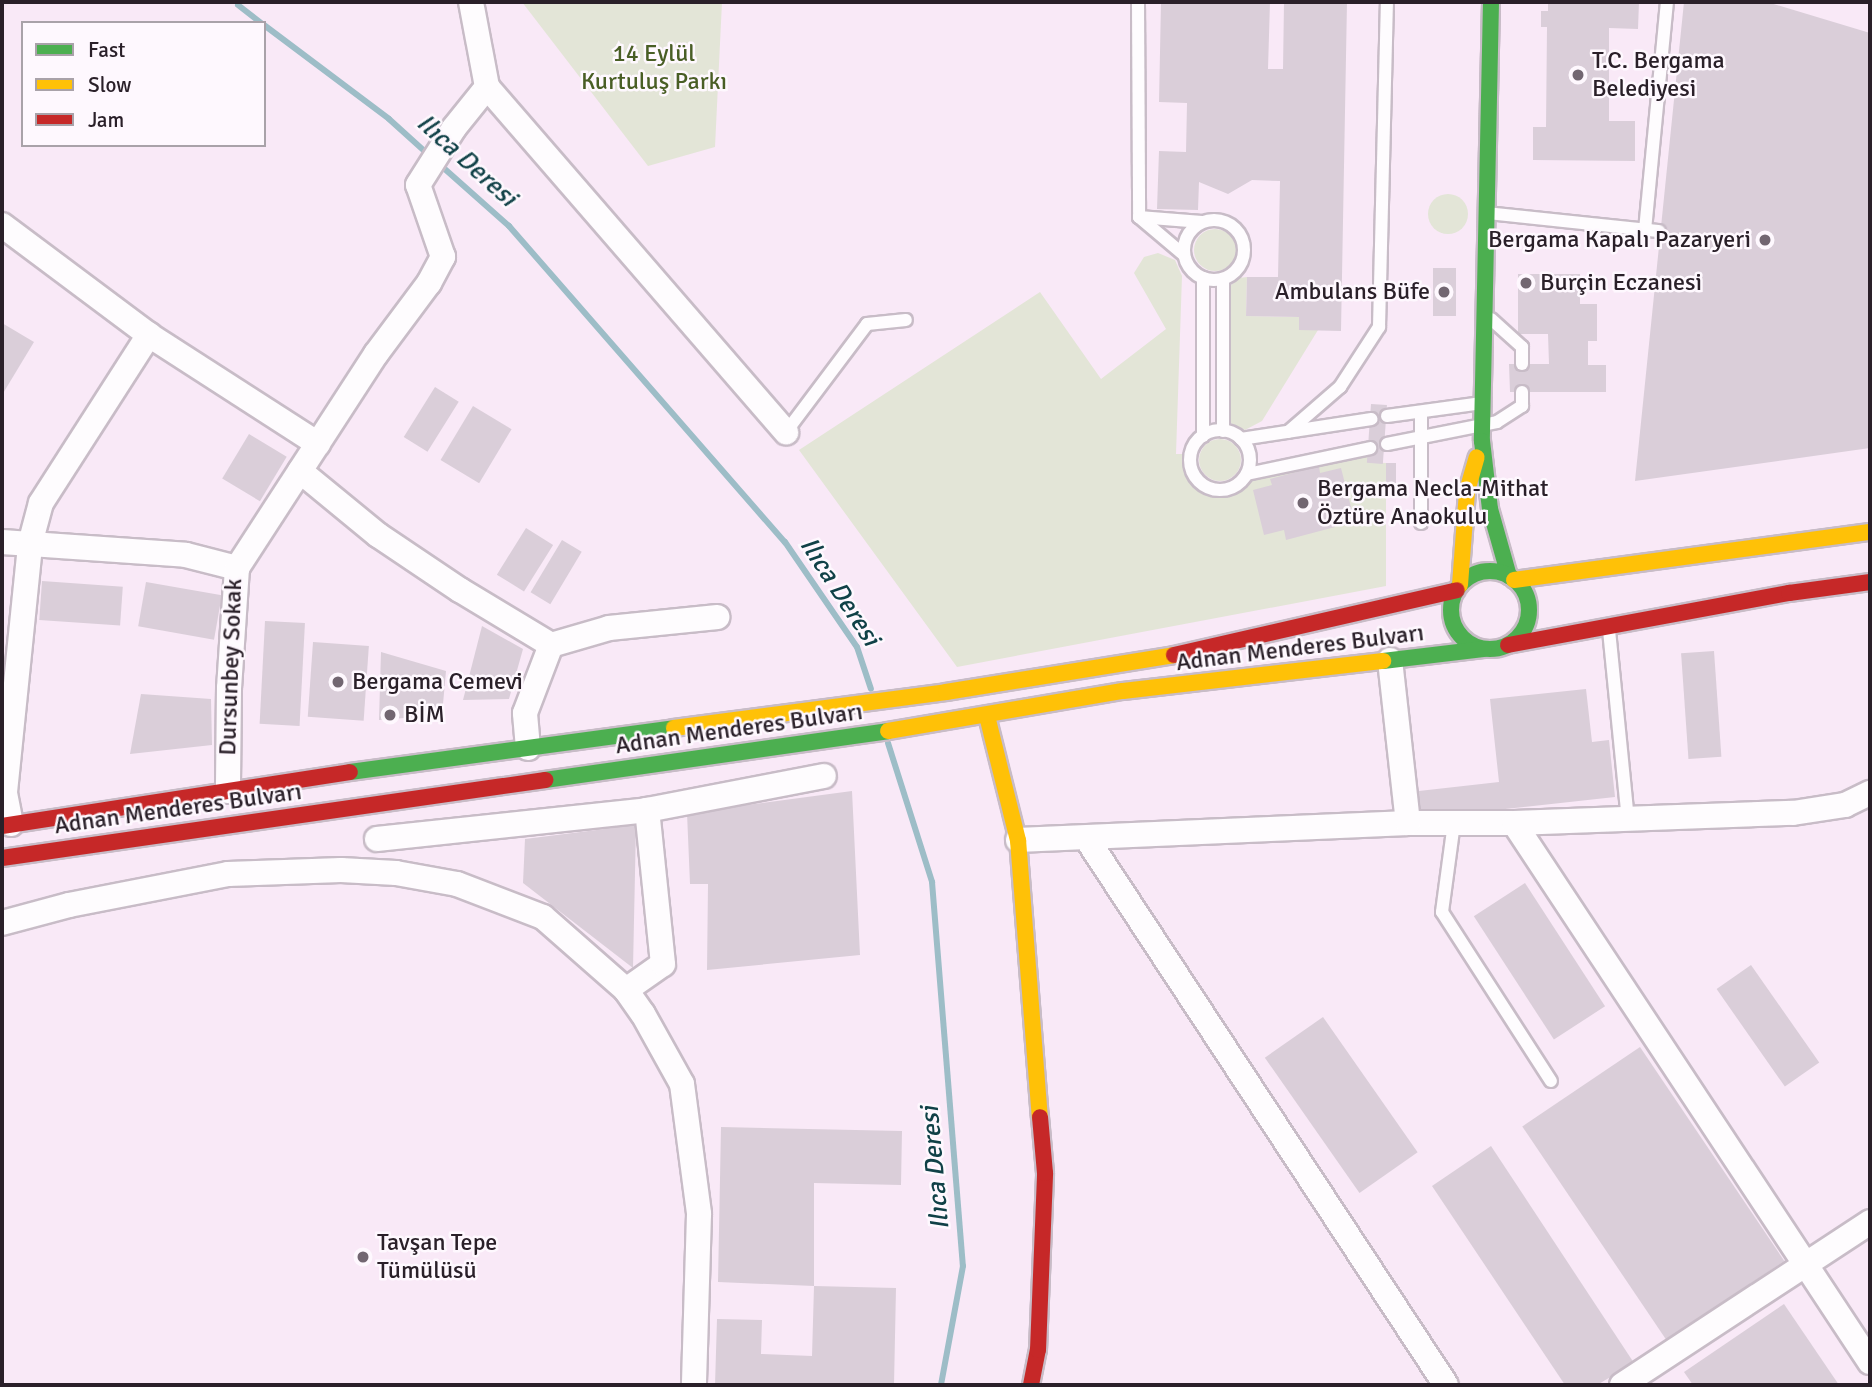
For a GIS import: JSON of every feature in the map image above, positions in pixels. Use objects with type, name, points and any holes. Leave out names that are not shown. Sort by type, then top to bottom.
[{"type":"main road","points":[[1491,2],[1482,442],[1490,509],[1511,578],[1528,601],[1529,614],[1525,627],[1508,645]]},
{"type":"main road","points":[[1482,442],[1466,491],[1458,587],[1452,600],[1452,621],[1464,640],[1483,649],[1789,593],[1870,582]]},
{"type":"main road","points":[[1458,587],[1483,572],[1511,578],[1870,532]]},
{"type":"main road","name":"Adnan Menderes Bulvarı","points":[[6,825],[527,748],[946,692],[1202,649],[1458,587]]},
{"type":"main road","name":"Adnan Menderes Bulvarı","points":[[2,858],[215,824],[351,808],[957,721],[1123,691],[1483,649]]},
{"type":"main road","points":[[988,716],[1018,840],[1045,1173],[1038,1350],[1031,1385]]},
{"type":"street","points":[[471,2],[487,87],[786,432]]},
{"type":"street","points":[[237,568],[376,354],[429,283],[443,257],[418,185],[454,128],[487,87]]},
{"type":"street","points":[[2,227],[149,335],[318,444]]},
{"type":"street","points":[[6,825],[5,792],[30,544],[41,503],[149,335]]},
{"type":"street","points":[[300,471],[378,535],[460,590],[551,645],[609,628],[717,617]]},
{"type":"street","name":"Dursunbey Sokak","points":[[2,542],[186,555],[237,568],[229,688],[228,791]]},
{"type":"street","points":[[527,748],[524,713],[551,645]]},
{"type":"street","points":[[1390,660],[1408,823]]},
{"type":"street","points":[[377,839],[647,810],[824,776]]},
{"type":"street","points":[[1018,840],[1408,823],[1514,823],[1793,813],[1845,805],[1870,793]]},
{"type":"street","points":[[351,808],[377,839],[396,873]]},
{"type":"street","points":[[626,990],[663,964],[647,810]]},
{"type":"street","points":[[1514,823],[1870,1362]]},
{"type":"street","points":[[1087,839],[1446,1385]]},
{"type":"street","points":[[2,923],[69,905],[228,874],[341,870],[396,873],[457,884],[543,917],[626,990],[643,1014],[682,1084],[699,1214],[694,1385]]},
{"type":"street","points":[[1622,1385],[1870,1222]]},
{"type":"lane","points":[[1138,2],[1139,217],[1184,255],[1188,265],[1203,278],[1223,279],[1240,267],[1244,258],[1243,239],[1231,224],[1212,220],[1203,222],[1139,217]]},
{"type":"lane","points":[[1288,432],[1340,387],[1379,327],[1387,2]]},
{"type":"lane","points":[[1645,230],[1667,2]]},
{"type":"lane","points":[[1486,213],[1659,231]]},
{"type":"lane","points":[[1184,255],[1188,235],[1203,222]]},
{"type":"lane","points":[[1203,278],[1203,436],[1190,454],[1193,472],[1199,481],[1215,490],[1225,490],[1241,482],[1247,474],[1250,456],[1241,439]]},
{"type":"lane","points":[[1223,279],[1223,430]]},
{"type":"lane","points":[[1484,312],[1522,347],[1522,364]]},
{"type":"lane","points":[[786,432],[867,324],[906,320]]},
{"type":"lane","points":[[1387,444],[1497,422],[1522,406],[1522,392]]},
{"type":"lane","points":[[1387,416],[1482,403]]},
{"type":"lane","points":[[1420,523],[1421,412]]},
{"type":"lane","points":[[1203,436],[1223,430],[1241,439],[1371,419]]},
{"type":"lane","points":[[1247,474],[1370,448]]},
{"type":"lane","points":[[1608,627],[1628,818]]},
{"type":"lane","points":[[1454,823],[1442,912],[1551,1081]]},
{"type":"green space","name":"14 Eylül Kurtuluş Parkı","points":[[522,2],[722,2],[715,147],[648,166]]},
{"type":"green space","points":[[1448,194],[1462,200],[1468,214],[1462,228],[1448,234],[1434,228],[1428,214],[1434,200]]},
{"type":"green space","points":[[1215,229],[1230,235],[1236,250],[1230,265],[1215,271],[1200,265],[1194,250],[1200,235]]},
{"type":"green space","points":[[1158,253],[1175,260],[1182,276],[1176,454],[1190,454],[1193,472],[1199,481],[1215,490],[1225,490],[1234,487],[1247,474],[1370,448],[1370,462],[1386,463],[1386,586],[957,667],[799,450],[1040,292],[1101,379],[1166,329],[1134,273],[1144,257]]},
{"type":"green space","points":[[1247,277],[1246,316],[1299,317],[1299,330],[1318,330],[1262,421],[1245,430],[1228,422],[1228,288],[1239,278]]},
{"type":"green space","points":[[1220,439],[1235,445],[1241,460],[1235,475],[1220,481],[1205,475],[1199,460],[1205,445]]},
{"type":"building","points":[[1161,2],[1270,2],[1268,69],[1283,69],[1284,2],[1347,2],[1341,331],[1299,330],[1299,317],[1246,316],[1247,277],[1278,277],[1280,181],[1252,180],[1228,194],[1199,182],[1198,210],[1157,209],[1159,151],[1186,152],[1187,103],[1159,102]]},
{"type":"building","name":"T.C. Bergama Belediyesi","points":[[1548,2],[1639,2],[1638,29],[1609,28],[1609,121],[1635,121],[1635,161],[1533,160],[1533,127],[1546,127],[1547,27],[1541,27],[1541,11],[1548,11]]},
{"type":"building","name":"Bergama Kapalı Pazaryeri","points":[[1684,2],[1767,2],[1870,33],[1870,448],[1635,481]]},
{"type":"building","name":"Ambulans Büfe","points":[[1433,268],[1456,268],[1456,316],[1433,316]]},
{"type":"building","points":[[1518,274],[1580,274],[1580,304],[1597,304],[1597,341],[1588,341],[1588,365],[1606,365],[1606,392],[1510,392],[1509,364],[1549,364],[1548,334],[1518,334]]},
{"type":"building","points":[[2,323],[34,342],[2,395]]},
{"type":"building","points":[[435,387],[459,402],[427,452],[404,437]]},
{"type":"building","points":[[1371,404],[1387,405],[1383,464],[1367,463]]},
{"type":"building","points":[[473,406],[512,429],[479,483],[441,460]]},
{"type":"building","points":[[249,434],[287,457],[260,501],[222,479]]},
{"type":"building","points":[[1386,463],[1396,463],[1396,484],[1386,484]]},
{"type":"building","name":"Bergama Necla-Mithat Öztüre Anaokulu","points":[[1319,466],[1320,473],[1341,468],[1353,515],[1334,521],[1335,527],[1286,540],[1284,530],[1264,535],[1253,490],[1272,485],[1270,479]]},
{"type":"building","points":[[526,528],[553,545],[524,592],[497,575]]},
{"type":"building","points":[[562,540],[582,552],[550,604],[531,592]]},
{"type":"building","points":[[42,581],[123,587],[120,626],[39,620]]},
{"type":"building","points":[[146,582],[222,595],[214,640],[138,626]]},
{"type":"building","points":[[265,621],[305,623],[300,726],[260,724]]},
{"type":"building","points":[[482,626],[523,649],[509,699],[463,700]]},
{"type":"building","name":"Bergama Cemevi","points":[[313,642],[369,646],[364,721],[308,717]]},
{"type":"building","points":[[1714,651],[1721,757],[1688,759],[1681,653]]},
{"type":"building","points":[[381,652],[446,671],[442,715],[379,720]]},
{"type":"building","points":[[1586,689],[1592,742],[1609,740],[1615,797],[1413,819],[1410,792],[1499,782],[1490,699]]},
{"type":"building","points":[[141,694],[211,699],[212,745],[130,754]]},
{"type":"building","points":[[852,791],[860,955],[707,970],[708,884],[690,884],[687,813]]},
{"type":"building","points":[[636,825],[633,968],[523,883],[525,839]]},
{"type":"building","points":[[1525,883],[1605,1006],[1554,1040],[1474,916]]},
{"type":"building","points":[[1751,965],[1819,1062],[1785,1087],[1717,989]]},
{"type":"building","points":[[1323,1017],[1418,1152],[1359,1193],[1265,1058]]},
{"type":"building","points":[[1640,1047],[1784,1261],[1667,1340],[1522,1126]]},
{"type":"building","points":[[721,1127],[902,1131],[901,1185],[814,1183],[814,1286],[718,1282]]},
{"type":"building","points":[[1491,1146],[1634,1363],[1597,1385],[1565,1385],[1432,1186]]},
{"type":"building","points":[[814,1286],[896,1288],[894,1385],[715,1385],[717,1319],[762,1320],[761,1354],[812,1356]]},
{"type":"building","points":[[1784,1304],[1839,1385],[1693,1385],[1684,1372]]},
{"type":"waterway","name":"Ilıca Deresi","points":[[238,5],[258,21]]},
{"type":"waterway","name":"Ilıca Deresi","points":[[266,27],[389,119],[430,156]]},
{"type":"waterway","name":"Ilıca Deresi","points":[[438,163],[509,226],[785,542],[857,647],[871,689]]},
{"type":"waterway","name":"Ilıca Deresi","points":[[888,743],[932,882],[963,1266],[941,1385]]},
{"type":"traffic: fast","points":[[1491,2],[1482,441],[1490,509],[1509,576]]},
{"type":"traffic: fast","points":[[1490,571],[1505,574],[1522,588],[1529,610],[1526,625],[1512,642],[1490,649],[1475,646],[1458,632],[1451,610],[1454,595],[1468,578],[1490,571]]},
{"type":"traffic: fast","points":[[1383,661],[1483,649]]},
{"type":"traffic: fast","points":[[350,772],[674,728]]},
{"type":"traffic: fast","points":[[545,780],[888,731]]},
{"type":"traffic: slow","points":[[1460,585],[1467,491],[1477,457]]},
{"type":"traffic: slow","points":[[1514,580],[1870,532]]},
{"type":"traffic: slow","points":[[674,728],[946,692],[1174,655]]},
{"type":"traffic: slow","points":[[888,731],[1123,691],[1383,661]]},
{"type":"traffic: slow","points":[[987,716],[1018,840],[1040,1117]]},
{"type":"traffic: jam","points":[[1508,645],[1789,593],[1870,582]]},
{"type":"traffic: jam","points":[[1174,655],[1457,590]]},
{"type":"traffic: jam","points":[[2,826],[350,772]]},
{"type":"traffic: jam","points":[[2,858],[545,780]]},
{"type":"traffic: jam","points":[[1031,1385],[1038,1350],[1045,1173],[1040,1117]]},
{"type":"place","name":"T.C. Bergama Belediyesi","points":[[1578,75]]},
{"type":"place","name":"Bergama Kapalı Pazaryeri","points":[[1765,240]]},
{"type":"place","name":"Burçin Eczanesi","points":[[1526,283]]},
{"type":"place","name":"Ambulans Büfe","points":[[1444,292]]},
{"type":"place","name":"Bergama Necla-Mithat Öztüre Anaokulu","points":[[1303,503]]},
{"type":"place","name":"Bergama Cemevi","points":[[338,682]]},
{"type":"place","name":"BİM","points":[[390,715]]},
{"type":"place","name":"Tavşan Tepe Tümülüsü","points":[[363,1257]]}]
